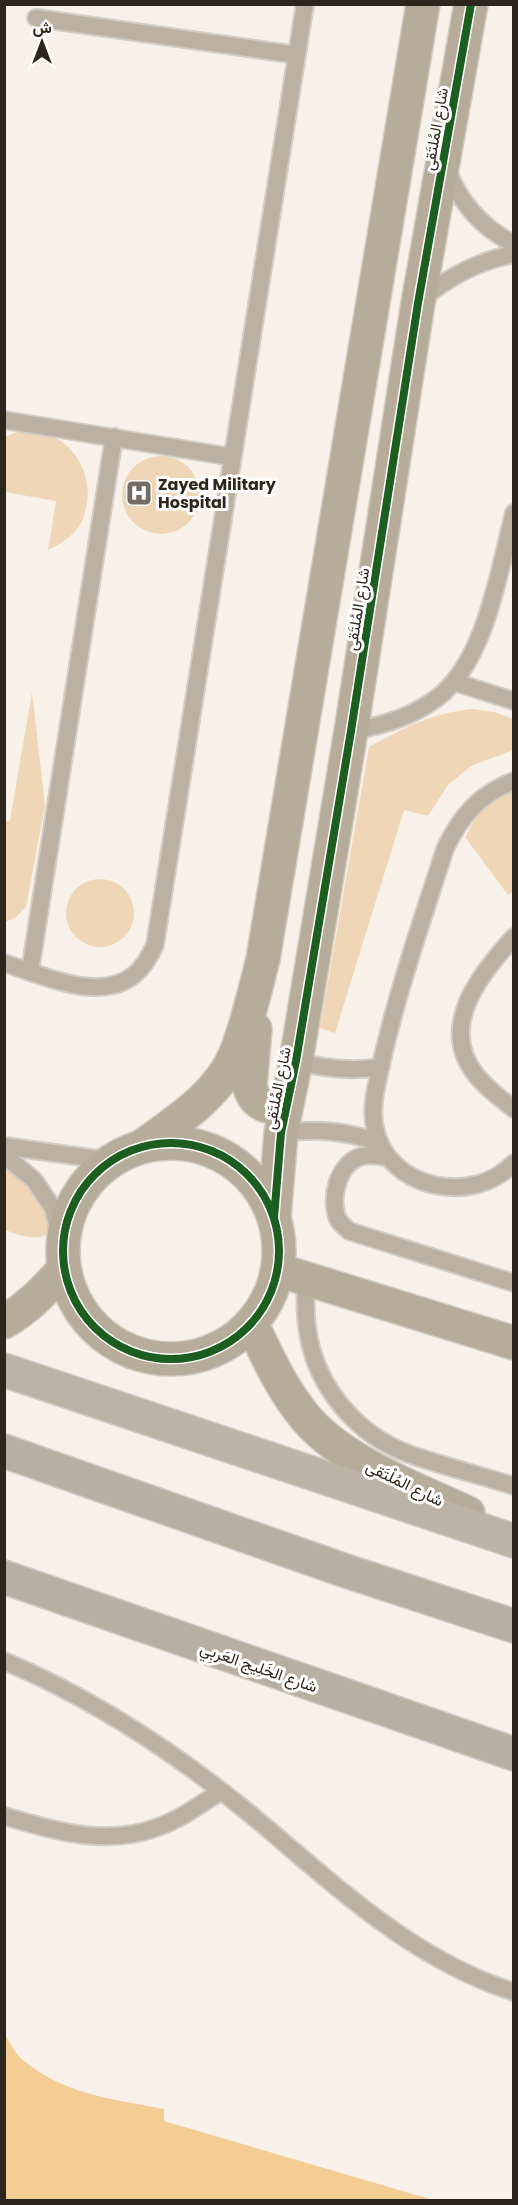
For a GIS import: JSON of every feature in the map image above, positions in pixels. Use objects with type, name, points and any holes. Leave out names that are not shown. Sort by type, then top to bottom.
[{"type":"highway","points":[[4,1451],[343,1570],[513,1626]]},
{"type":"highway","name":"شارع الخَلِيج العَربِي","points":[[4,1577],[513,1754]]},
{"type":"main road","points":[[4,1370],[513,1541]]},
{"type":"street","name":"شارع المُلتَقى","points":[[141,1147],[183,1118],[201,1101],[236,1056],[263,959],[423,4]]},
{"type":"street","name":"شارع المُلتَقى","points":[[274,1218],[281,1133],[296,1061],[351,731],[418,303],[471,4]]},
{"type":"street","points":[[263,959],[250,1088],[252,1096],[264,1106],[279,1105],[289,1095]]},
{"type":"street","points":[[4,1322],[39,1297],[63,1256],[70,1211],[86,1182],[112,1161],[141,1147],[172,1143],[202,1147],[230,1161],[253,1180],[274,1218],[292,1274]]},
{"type":"street","points":[[63,1256],[74,1303],[95,1330],[124,1350],[158,1359],[193,1358],[225,1346],[252,1324],[273,1290],[292,1274]]},
{"type":"street","points":[[292,1274],[513,1343]]},
{"type":"street","name":"شارع المُلْتَقى","points":[[252,1324],[273,1369],[302,1413],[332,1442],[374,1470],[513,1534]]},
{"type":"lane","points":[[4,963],[72,984],[95,988],[115,985],[134,976],[146,962],[155,945],[305,4]]},
{"type":"lane","points":[[36,18],[297,55]]},
{"type":"lane","points":[[444,158],[451,179],[475,216],[492,231],[513,244]]},
{"type":"lane","points":[[418,303],[434,289],[471,267],[513,254]]},
{"type":"lane","points":[[4,420],[232,457]]},
{"type":"lane","points":[[30,971],[114,437]]},
{"type":"lane","points":[[351,731],[389,723],[414,712],[438,698],[454,682],[467,664],[482,632],[513,513]]},
{"type":"lane","points":[[454,682],[513,701]]},
{"type":"lane","points":[[513,781],[499,786],[482,797],[454,829],[444,849],[390,1024],[374,1110],[374,1126],[378,1142],[387,1157],[399,1169],[427,1183],[460,1188],[492,1179],[506,1171],[513,1163]]},
{"type":"lane","points":[[513,937],[494,958],[473,988],[465,1004],[461,1022],[466,1057],[474,1073],[485,1086],[513,1109]]},
{"type":"lane","points":[[296,1061],[338,1070],[381,1067]]},
{"type":"lane","points":[[281,1133],[331,1130],[355,1134],[378,1142]]},
{"type":"lane","points":[[4,1146],[112,1161]]},
{"type":"lane","points":[[4,1155],[34,1180],[53,1208],[63,1256]]},
{"type":"lane","points":[[387,1157],[363,1156],[352,1161],[338,1180],[335,1192],[335,1207],[339,1221],[349,1231],[513,1283]]},
{"type":"lane","points":[[292,1274],[305,1308],[308,1335],[315,1360],[326,1385],[342,1407],[361,1426],[407,1453],[513,1486]]},
{"type":"lane","points":[[4,1661],[78,1695],[125,1722],[166,1749],[221,1791],[355,1903],[389,1928],[463,1971],[513,1992]]},
{"type":"lane","points":[[4,1816],[78,1835],[104,1837],[156,1828],[181,1817],[221,1791]]},
{"type":"shaded area","points":[[17,432],[36,432],[51,436],[64,444],[75,454],[86,481],[88,496],[86,510],[80,524],[62,543],[48,550],[56,501],[5,492],[5,437]]},
{"type":"shaded area","points":[[161,456],[176,459],[193,473],[200,495],[197,510],[183,527],[161,534],[146,531],[129,517],[122,495],[125,480],[139,463]]},
{"type":"shaded area","points":[[32,692],[45,806],[26,907],[15,918],[5,922],[5,821],[10,821]]},
{"type":"shaded area","points":[[472,709],[494,712],[513,719],[513,750],[471,766],[448,785],[428,816],[404,810],[335,1033],[320,1028],[369,747],[430,718]]},
{"type":"shaded area","points":[[513,779],[513,892],[508,895],[465,837],[488,796]]},
{"type":"shaded area","points":[[100,879],[113,882],[124,889],[131,900],[134,913],[131,926],[124,937],[113,944],[100,947],[87,944],[76,937],[69,926],[66,913],[69,900],[76,889],[87,882]]},
{"type":"shaded area","points":[[4,1163],[50,1194],[51,1232],[34,1238],[5,1230]]},
{"type":"shaded area","points":[[5,2035],[24,2061],[56,2081],[73,2088],[108,2098],[164,2109],[164,2121],[433,2200],[5,2200]]},
{"type":"cycle path","points":[[274,1218],[281,1133],[296,1061],[351,731],[418,303],[471,4]]},
{"type":"cycle path","points":[[171,1143],[192,1145],[212,1151],[231,1161],[247,1175],[261,1191],[271,1210],[277,1230],[279,1251],[277,1272],[271,1292],[261,1311],[247,1327],[231,1341],[212,1351],[192,1357],[171,1359],[150,1357],[130,1351],[111,1341],[95,1327],[81,1311],[71,1292],[65,1272],[63,1251],[65,1230],[71,1210],[81,1191],[95,1175],[111,1161],[130,1151],[150,1145],[171,1143]]},
{"type":"place","name":"Zayed Military Hospital","points":[[139,493]]}]
